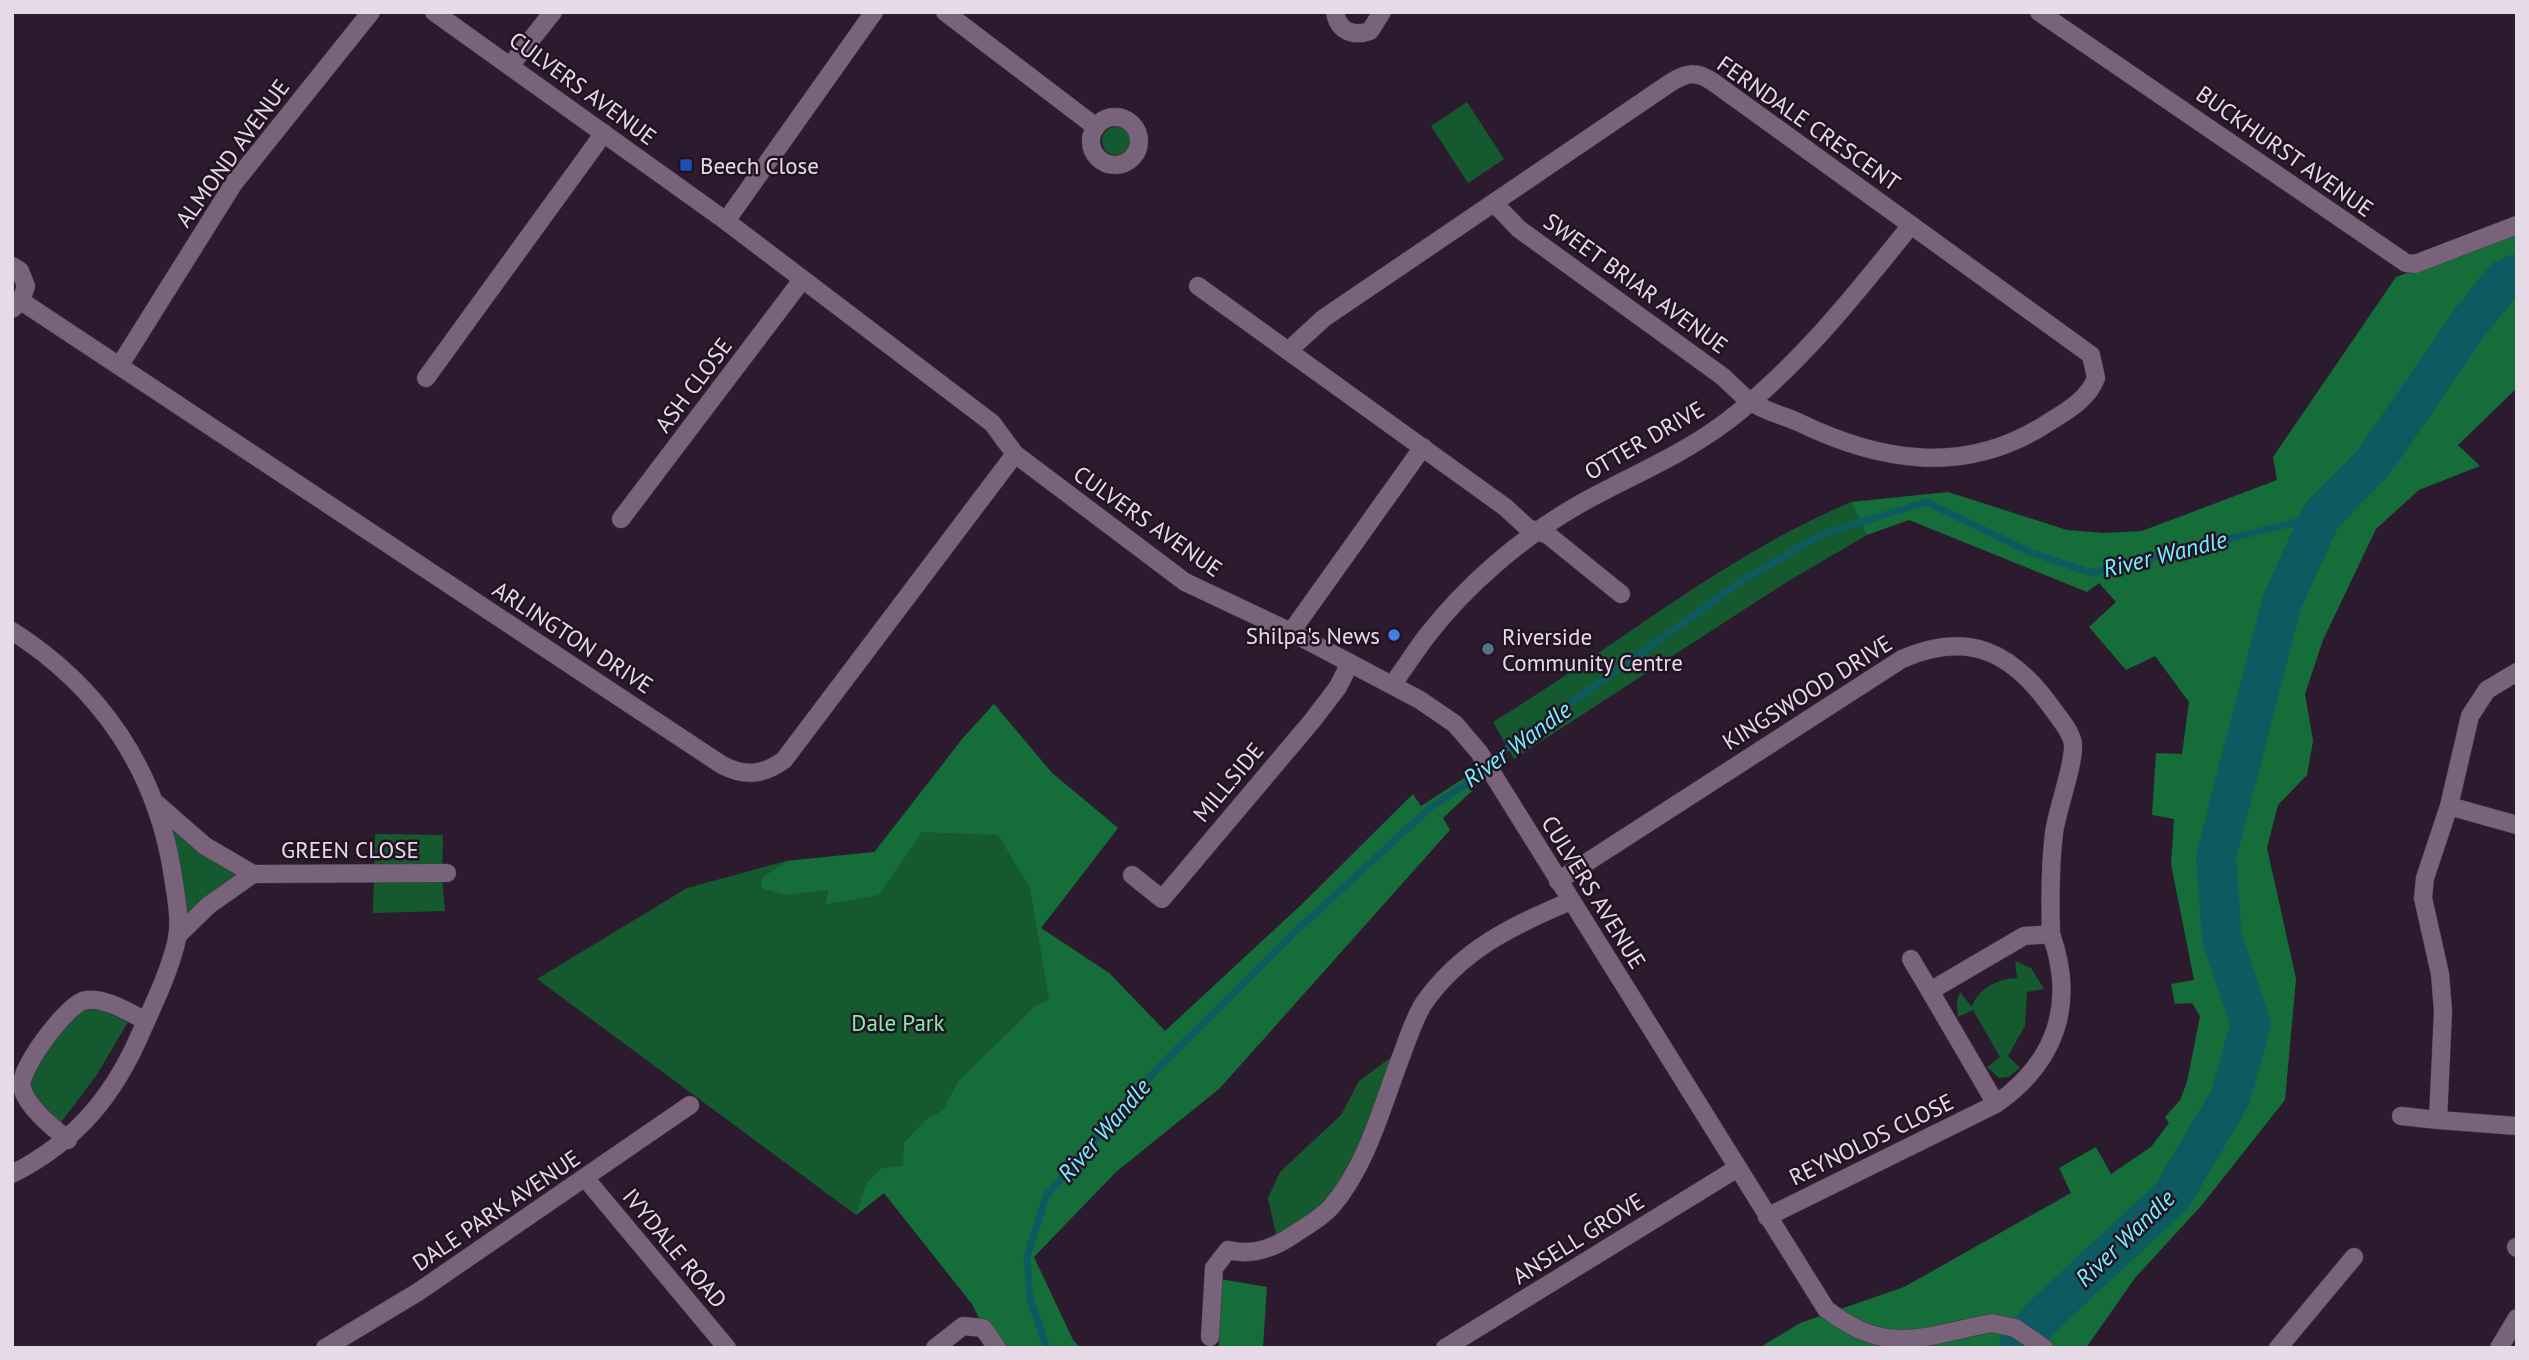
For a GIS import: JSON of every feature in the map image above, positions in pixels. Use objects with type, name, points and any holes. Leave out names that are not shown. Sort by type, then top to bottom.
[{"type":"street","name":"ALMOND AVENUE","points":[[120,365],[234,183],[371,12]]},
{"type":"street","name":"CULVERS AVENUE","points":[[434,12],[726,221],[992,423],[1015,454],[1185,582],[1291,632],[1443,714],[1479,752],[1826,1310],[1847,1325],[1871,1336],[1893,1341],[1992,1323],[2015,1328],[2041,1346]]},
{"type":"street","points":[[510,66],[553,12]]},
{"type":"street","points":[[726,221],[874,12]]},
{"type":"street","points":[[945,12],[1096,127]]},
{"type":"street","points":[[1335,12],[1340,26],[1354,34],[1362,34],[1376,26],[1382,12]]},
{"type":"street","name":"BUCKHURST AVENUE","points":[[2039,12],[2406,263],[2415,264],[2517,225]]},
{"type":"street","name":"FERNDALE CRESCENT","points":[[1289,350],[1324,318],[1680,77],[1696,73],[1713,82],[2091,355]]},
{"type":"street","points":[[426,378],[604,133]]},
{"type":"street","name":"SWEET BRIAR AVENUE","points":[[1494,203],[1518,229],[1722,376],[1750,402],[1865,451],[1927,458],[1962,455],[2021,438],[2066,412],[2093,386],[2096,378],[2091,355]]},
{"type":"street","name":"OTTER DRIVE","points":[[1392,685],[1426,637],[1455,604],[1539,532],[1577,506],[1674,457],[1750,402],[1827,327],[1911,225]]},
{"type":"street","points":[[12,266],[20,271],[26,286],[17,305]]},
{"type":"street","name":"ASH CLOSE","points":[[621,519],[803,280]]},
{"type":"street","points":[[1198,286],[1505,507],[1528,528],[1548,535],[1621,594]]},
{"type":"street","name":"ARLINGTON DRIVE","points":[[17,305],[120,365],[722,765],[747,774],[772,769],[795,747],[1015,454]]},
{"type":"street","points":[[1291,632],[1423,447]]},
{"type":"street","points":[[12,631],[68,673],[104,711],[133,757],[157,804],[174,888],[177,936],[166,976],[117,1080],[93,1114],[68,1140],[12,1174]]},
{"type":"street","name":"KINGSWOOD DRIVE","points":[[1558,881],[1902,659],[1928,650],[1961,647],[1991,652],[2020,668],[2064,725],[2073,744],[2054,832],[2051,905]]},
{"type":"street","name":"MILLSIDE","points":[[1132,875],[1162,898],[1320,711],[1350,663]]},
{"type":"street","points":[[2438,1120],[2443,1012],[2440,974],[2423,898],[2433,851],[2449,806],[2470,716],[2487,690],[2517,672]]},
{"type":"street","name":"GREEN CLOSE","points":[[157,804],[205,846],[253,874],[447,873]]},
{"type":"street","points":[[2449,806],[2517,825]]},
{"type":"street","name":"GREEN CLOSE","points":[[177,936],[209,905],[253,874]]},
{"type":"street","points":[[1210,1337],[1214,1268],[1228,1250],[1244,1254],[1287,1239],[1331,1208],[1366,1149],[1423,1004],[1449,973],[1479,946],[1518,923],[1571,901]]},
{"type":"street","name":"REYNOLDS CLOSE","points":[[1767,1217],[1996,1104],[2027,1079],[2042,1059],[2061,1015],[2060,966],[2051,934],[2051,905]]},
{"type":"street","points":[[1930,991],[2024,936],[2051,934]]},
{"type":"street","points":[[1911,959],[1996,1104]]},
{"type":"street","points":[[68,1140],[26,1097],[21,1084],[26,1067],[66,1012],[79,1002],[90,1000],[109,1004],[146,1021]]},
{"type":"street","name":"DALE PARK AVENUE","points":[[325,1348],[418,1292],[690,1105]]},
{"type":"street","points":[[2401,1116],[2517,1126]]},
{"type":"street","name":"ANSELL GROVE","points":[[1445,1348],[1736,1169]]},
{"type":"street","name":"IVYDALE ROAD","points":[[586,1179],[727,1348]]},
{"type":"street","points":[[2282,1346],[2354,1257]]},
{"type":"street","points":[[2499,1348],[2517,1318]]},
{"type":"street","points":[[935,1348],[963,1326],[983,1328],[994,1347]]},
{"type":"green space","points":[[1467,102],[1504,159],[1468,183],[1431,126]]},
{"type":"green space","points":[[1116,127],[1126,131],[1130,141],[1126,151],[1116,155],[1106,151],[1102,141],[1106,131]]},
{"type":"green space","points":[[2517,233],[2517,388],[2458,445],[2480,466],[2419,490],[2376,529],[2323,640],[2305,694],[2313,741],[2307,775],[2278,805],[2267,848],[2296,979],[2285,1100],[2201,1206],[2135,1278],[2086,1348],[1759,1348],[1800,1323],[1904,1287],[2071,1193],[2059,1168],[2096,1147],[2111,1174],[2151,1147],[2169,1123],[2165,1117],[2180,1100],[2187,1082],[2200,1016],[2192,1003],[2175,1004],[2171,984],[2194,980],[2171,864],[2174,819],[2152,815],[2156,753],[2182,754],[2189,702],[2155,656],[2126,670],[2089,627],[2116,602],[2099,583],[2087,592],[1909,520],[1867,535],[1851,502],[1948,492],[2067,530],[2103,533],[2142,531],[2277,480],[2273,457],[2396,277]]},
{"type":"green space","points":[[1851,502],[1867,535],[1785,583],[1514,759],[1493,722],[1757,549]]},
{"type":"green space","name":"Dale Park","points":[[994,704],[1052,773],[1118,828],[1041,928],[1109,973],[1220,1088],[1115,1172],[1032,1257],[983,1328],[972,1304],[884,1193],[856,1215],[537,979],[687,888],[786,861],[874,852],[963,738]]},
{"type":"green space","points":[[994,704],[1052,773],[1118,828],[1041,928],[1109,973],[1165,1031],[1302,904],[1413,794],[1421,806],[1469,775],[1476,787],[1443,818],[1450,830],[1220,1088],[1116,1172],[1034,1257],[1073,1340],[1081,1348],[997,1348],[972,1304],[884,1193],[856,1215],[866,1184],[882,1168],[903,1166],[904,1143],[924,1121],[943,1110],[958,1082],[1034,1007],[1049,999],[1030,888],[998,835],[922,832],[879,895],[826,904],[828,890],[785,895],[761,888],[762,878],[787,861],[875,852],[963,738]]},
{"type":"green space","points":[[165,817],[247,875],[179,931]]},
{"type":"green space","points":[[375,834],[443,835],[442,879],[445,911],[373,913]]},
{"type":"green space","points":[[2015,961],[2031,968],[2044,989],[2027,992],[2025,1026],[2008,1056],[2020,1068],[2008,1077],[1999,1078],[1987,1067],[2000,1057],[1973,1010],[1958,1017],[1957,1001],[1960,992],[1972,1007],[1979,995],[1990,986],[2017,978]]},
{"type":"green space","points":[[93,1006],[128,1022],[96,1076],[59,1125],[30,1092],[33,1069],[72,1015]]},
{"type":"green space","points":[[1394,1055],[1373,1118],[1331,1204],[1277,1239],[1268,1198],[1280,1172],[1341,1115],[1359,1081]]},
{"type":"green space","points":[[1220,1279],[1267,1287],[1263,1348],[1219,1348]]},
{"type":"waterway","name":"River Wandle","points":[[2018,1348],[2042,1317],[2172,1196],[2230,1098],[2251,1024],[2222,939],[2216,857],[2282,602],[2321,516],[2374,462],[2470,322],[2504,280],[2517,274]]},
{"type":"waterway","name":"River Wandle","points":[[1047,1348],[1030,1299],[1027,1257],[1046,1196],[1158,1068],[1297,930],[1432,806],[1471,781],[1503,751],[1746,578],[1823,534],[1926,502],[2030,552],[2091,573],[2321,516]]},
{"type":"place","name":"Beech Close","points":[[686,165]]},
{"type":"place","name":"Shilpa's News","points":[[1394,635]]},
{"type":"place","name":"Riverside Community Centre","points":[[1488,649]]}]
